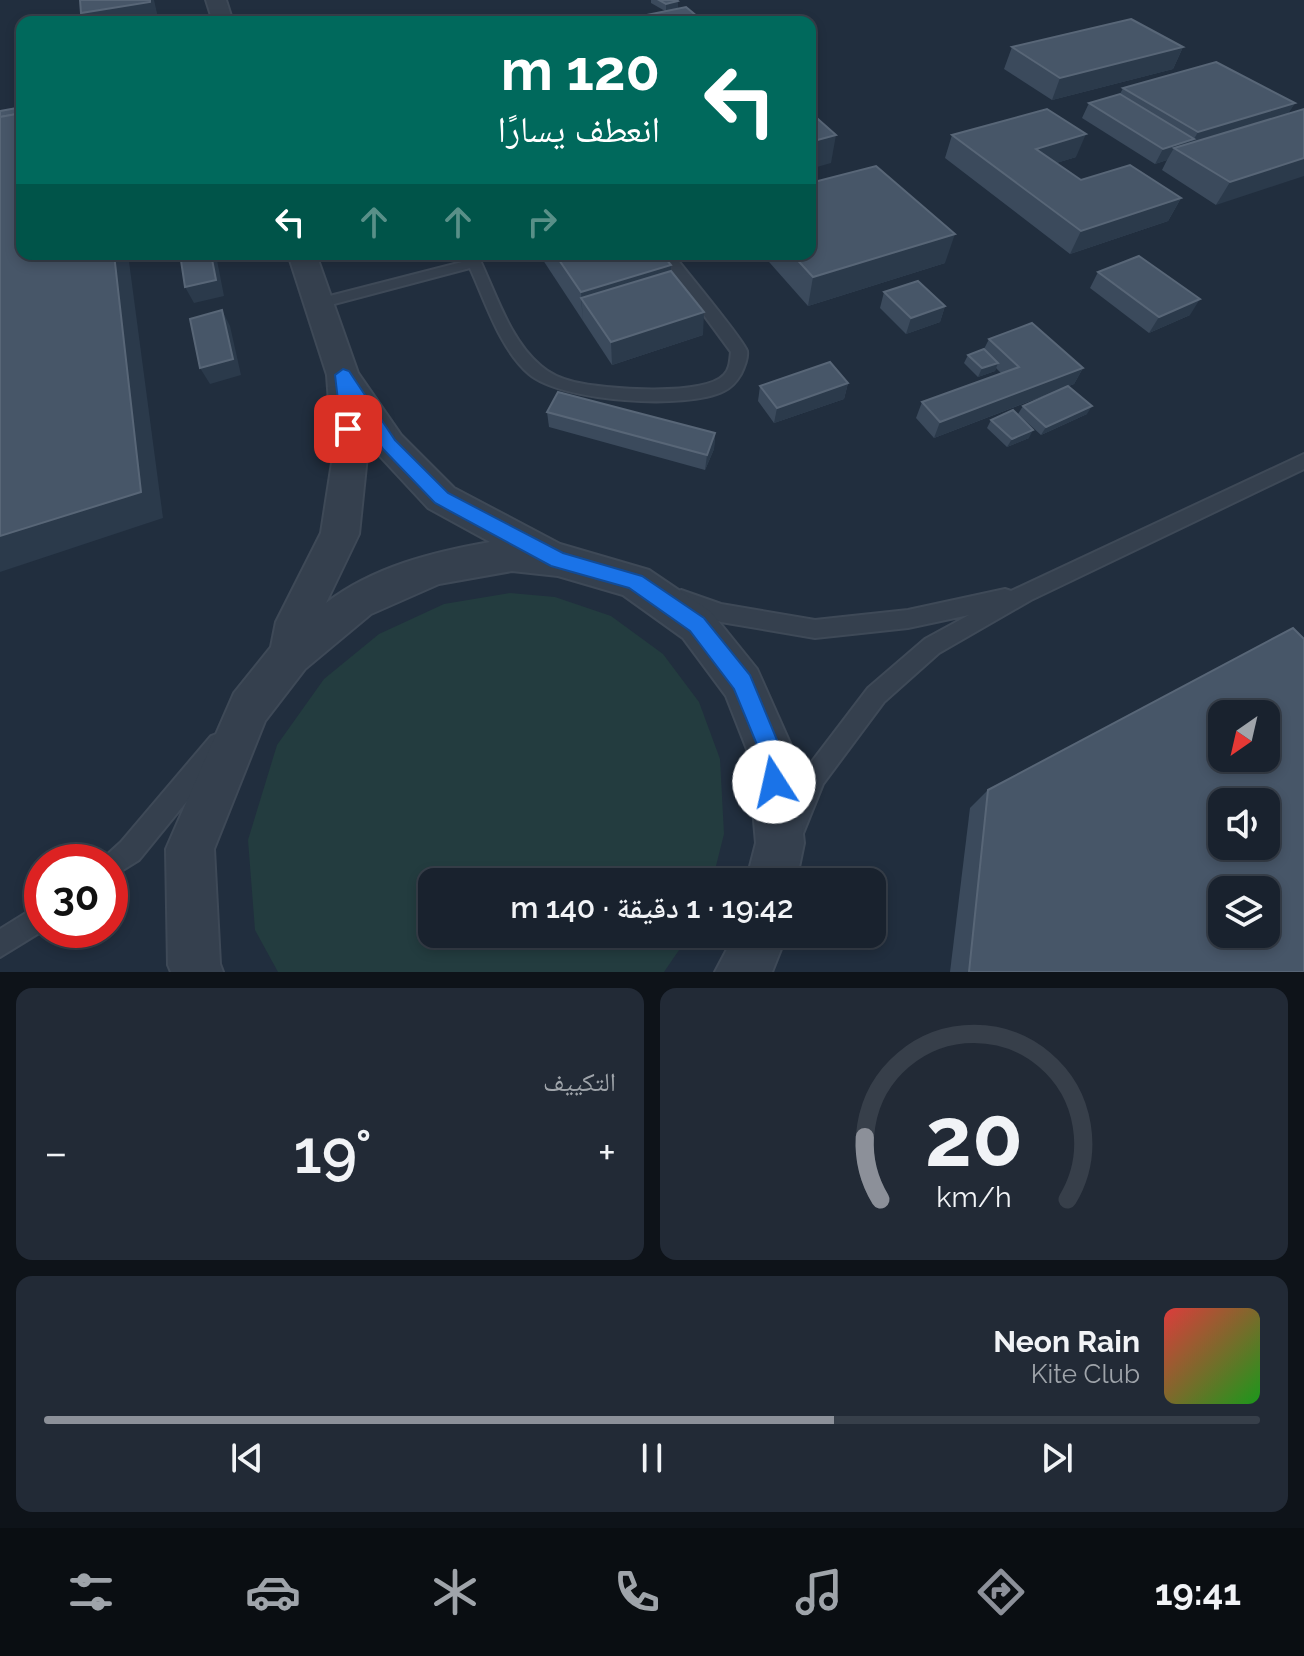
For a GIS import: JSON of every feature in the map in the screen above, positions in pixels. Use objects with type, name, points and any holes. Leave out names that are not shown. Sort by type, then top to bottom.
[{"type":"street","points":[[290,655],[296,622],[340,534],[350,456],[343,375],[304,260]]},
{"type":"street","points":[[343,375],[389,444],[441,498],[558,560]]},
{"type":"street","points":[[197,972],[194,965],[190,849],[249,708],[290,655],[357,602],[434,568],[512,555],[558,560],[635,582],[697,625],[742,683],[771,752],[780,843],[775,868]]},
{"type":"lane","points":[[319,303],[465,260]]},
{"type":"lane","points":[[473,260],[524,360],[545,377],[576,389],[596,392],[702,393],[728,381],[740,361],[739,351],[735,341],[671,260]]},
{"type":"lane","points":[[778,868],[815,776],[876,695],[932,646],[1024,594],[1304,461]]},
{"type":"lane","points":[[635,582],[721,613],[815,629],[908,619],[1024,594]]},
{"type":"lane","points":[[128,852],[249,708]]},
{"type":"lane","points":[[0,944],[24,928]]},
{"type":"green space","points":[[510,593],[555,597],[611,616],[663,654],[699,702],[720,759],[724,834],[716,868],[418,868],[418,948],[680,948],[664,972],[278,972],[255,930],[248,840],[277,745],[324,679],[379,634],[444,604]]},
{"type":"building","points":[[80,0],[150,0],[150,2],[81,13]]},
{"type":"building","points":[[659,0],[677,0],[678,1],[666,4]]},
{"type":"building","points":[[686,7],[697,16],[642,16]]},
{"type":"building","points":[[1131,19],[1183,47],[1060,78],[1012,47]]},
{"type":"building","points":[[1216,62],[1295,103],[1198,132],[1123,88]]},
{"type":"building","points":[[1120,94],[1194,139],[1163,149],[1089,103]]},
{"type":"building","points":[[16,108],[16,114],[0,117],[0,111]]},
{"type":"building","points":[[1047,109],[1086,134],[1036,149],[1081,180],[1130,165],[1181,198],[1081,231],[952,135]]},
{"type":"building","points":[[1304,109],[1304,158],[1230,182],[1174,148]]},
{"type":"building","points":[[16,114],[16,260],[115,260],[141,492],[0,536],[0,117]]},
{"type":"building","points":[[816,117],[836,135],[816,140]]},
{"type":"building","points":[[876,166],[955,234],[813,277],[797,260],[816,260],[816,181]]},
{"type":"building","points":[[1139,256],[1200,299],[1159,317],[1098,272]]},
{"type":"building","points":[[181,260],[212,260],[216,280],[185,287]]},
{"type":"building","points":[[559,260],[667,260],[671,265],[581,292]]},
{"type":"building","points":[[671,271],[704,312],[611,342],[581,298]]},
{"type":"building","points":[[918,281],[945,306],[911,318],[884,292]]},
{"type":"building","points":[[222,310],[233,359],[200,368],[190,319]]},
{"type":"building","points":[[1032,323],[1083,368],[940,422],[922,402],[1019,367],[989,339]]},
{"type":"building","points":[[984,349],[998,363],[982,368],[968,355]]},
{"type":"building","points":[[830,362],[848,383],[777,408],[760,386]]},
{"type":"building","points":[[1068,386],[1092,406],[1046,427],[1023,406]]},
{"type":"building","points":[[558,392],[715,433],[707,455],[547,412]]},
{"type":"building","points":[[1013,410],[1033,430],[1012,439],[991,420]]},
{"type":"building","points":[[1293,628],[1304,639],[1304,972],[969,972],[988,790]]},
{"type":"route","points":[[348,429],[343,375],[389,444],[441,498],[558,560],[635,582],[697,625],[742,683],[771,752],[774,782]]}]
